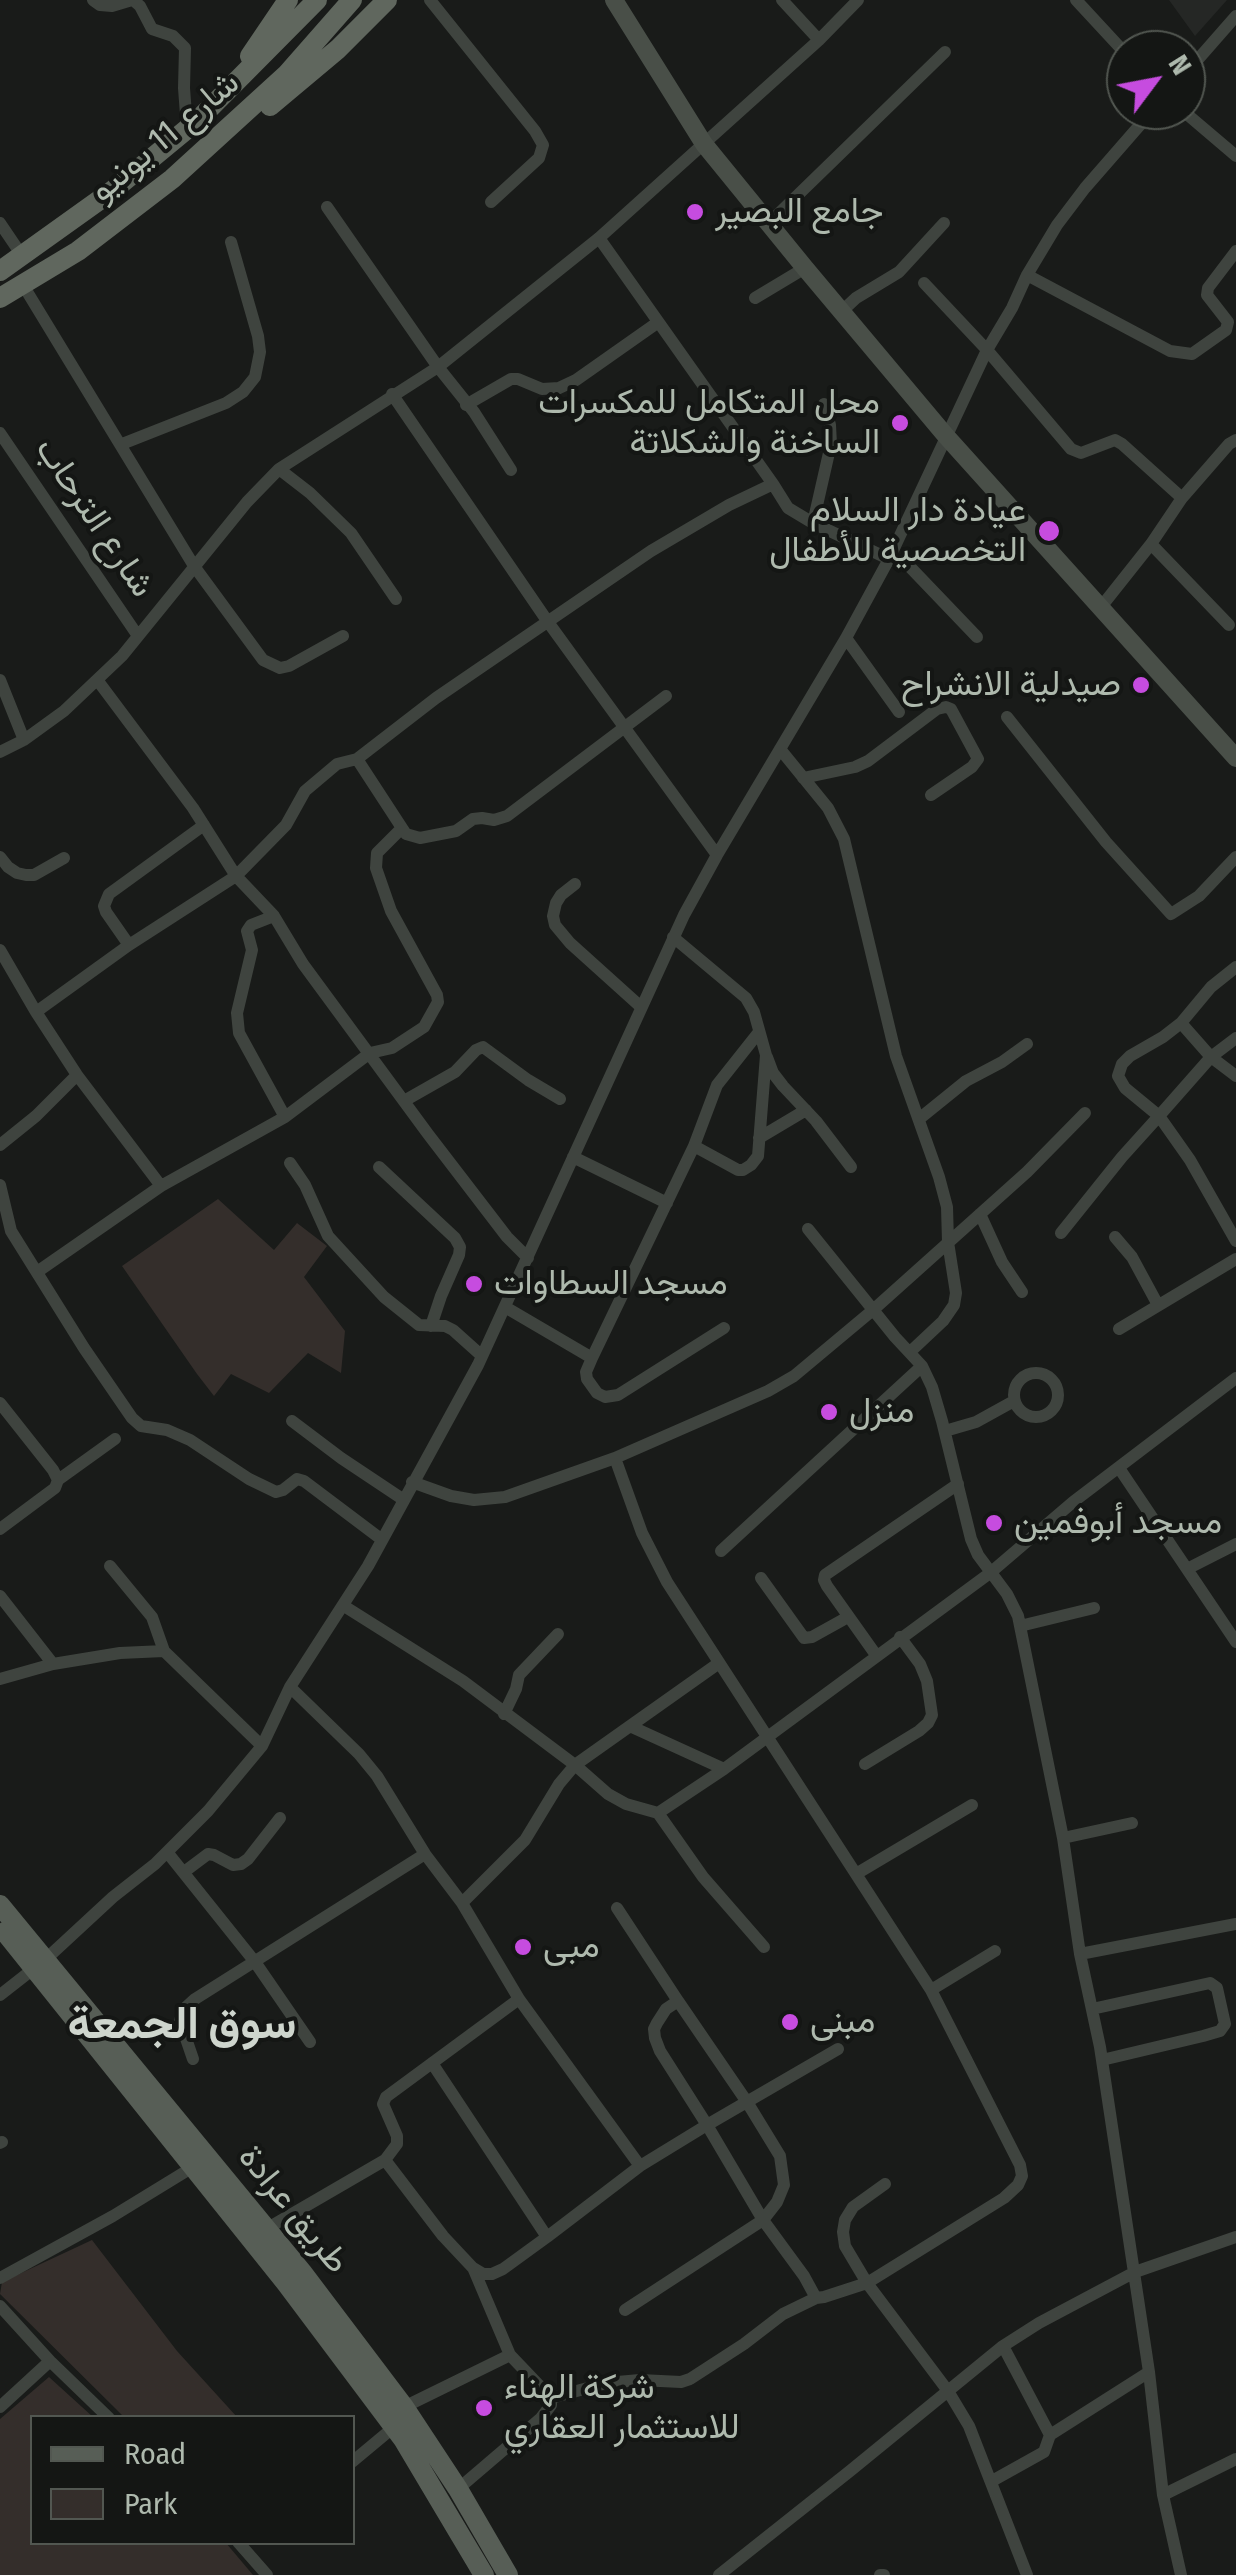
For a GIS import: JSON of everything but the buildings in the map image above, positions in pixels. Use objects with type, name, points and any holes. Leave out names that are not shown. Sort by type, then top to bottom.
[{"type":"highway","points":[[192,124],[256,49],[288,0]]},
{"type":"highway","name":"شارع 11 يونيو","points":[[0,271],[112,191],[192,124],[317,0]]},
{"type":"highway","name":"شارع 11 يونيو","points":[[0,298],[108,229],[214,143],[286,75],[352,0]]},
{"type":"highway","points":[[214,143],[295,87],[388,0]]},
{"type":"main road","points":[[614,0],[704,144],[804,268],[946,436],[1234,751]]},
{"type":"main road","name":"طريق عرادة","points":[[0,1906],[40,1964],[394,2427],[484,2575]]},
{"type":"main road","name":"طريق عرادة","points":[[0,1927],[40,1964],[268,2228],[404,2407],[508,2575]]},
{"type":"street","points":[[92,0],[100,6],[132,0],[140,6],[152,29],[173,36],[185,48],[184,88],[192,124]]},
{"type":"street","points":[[430,0],[543,145],[539,158],[492,202]]},
{"type":"street","points":[[782,0],[819,40]]},
{"type":"street","points":[[0,752],[24,740],[98,681],[279,469],[438,367],[599,238],[819,40],[858,0]]},
{"type":"street","points":[[1076,0],[1106,32]]},
{"type":"street","points":[[1206,50],[1236,16]]},
{"type":"street","points":[[769,222],[945,52]]},
{"type":"street","points":[[0,1995],[168,1852],[262,1746],[290,1687],[368,1566],[482,1356],[674,937],[716,855],[889,559],[987,350],[1027,275],[1084,188],[1135,130]]},
{"type":"street","points":[[1205,130],[1236,156]]},
{"type":"street","points":[[327,207],[511,470]]},
{"type":"street","points":[[0,223],[23,257]]},
{"type":"street","points":[[841,312],[856,298],[900,272],[944,223]]},
{"type":"street","points":[[599,238],[788,508],[910,567],[977,637]]},
{"type":"street","points":[[122,444],[226,403],[256,377],[258,336],[231,242]]},
{"type":"street","points":[[1027,275],[1170,351],[1192,354],[1226,330],[1228,322],[1207,295],[1208,288],[1236,252]]},
{"type":"street","points":[[755,298],[804,268]]},
{"type":"street","points":[[924,283],[1071,449],[1082,453],[1116,440],[1182,498]]},
{"type":"street","points":[[23,285],[194,566],[264,660],[280,668],[289,666],[343,636]]},
{"type":"street","points":[[466,405],[511,379],[542,389],[559,388],[657,323]]},
{"type":"street","points":[[392,394],[548,622],[716,855]]},
{"type":"street","points":[[813,523],[831,444],[824,404]]},
{"type":"street","name":"شارع الترحاب","points":[[0,432],[138,636]]},
{"type":"street","points":[[1101,608],[1182,498],[1236,440]]},
{"type":"street","points":[[279,469],[351,533],[396,599]]},
{"type":"street","points":[[36,1012],[129,945],[236,876],[286,825],[305,790],[337,764],[358,759],[436,698],[651,552],[729,505],[773,484]]},
{"type":"street","points":[[1150,544],[1229,624]]},
{"type":"street","points":[[846,638],[899,712]]},
{"type":"street","points":[[0,680],[24,740]]},
{"type":"street","points":[[98,681],[204,825],[236,876],[274,916],[303,964],[404,1101],[528,1258]]},
{"type":"street","points":[[358,759],[406,834],[420,838],[456,830],[473,819],[501,819],[666,696]]},
{"type":"street","points":[[803,778],[868,761],[936,709],[946,707],[978,759],[972,768],[931,795]]},
{"type":"street","points":[[1006,717],[1106,842],[1171,914],[1198,896],[1236,857]]},
{"type":"street","points":[[780,749],[828,808],[844,839],[896,1056],[947,1207],[954,1306],[910,1352]]},
{"type":"street","points":[[129,945],[106,912],[109,894],[204,825]]},
{"type":"street","points":[[37,1272],[161,1186],[285,1117],[370,1053],[392,1048],[424,1027],[438,1002],[437,995],[392,911],[376,868],[377,853],[402,828]]},
{"type":"street","points":[[0,857],[8,867],[26,876],[64,858]]},
{"type":"street","points":[[574,884],[556,903],[556,925],[570,943],[640,1007]]},
{"type":"street","points":[[274,916],[247,931],[252,950],[238,1023],[239,1033],[285,1117]]},
{"type":"street","points":[[674,937],[746,998],[774,1073],[851,1167]]},
{"type":"street","points":[[0,950],[78,1074],[161,1186]]},
{"type":"street","points":[[1236,967],[1212,986],[1180,1024],[1130,1056],[1118,1071],[1120,1082],[1159,1116],[1190,1160],[1236,1241]]},
{"type":"street","points":[[1180,1024],[1236,1076]]},
{"type":"street","points":[[724,1328],[612,1398],[590,1386],[586,1372],[694,1146],[717,1085],[759,1032]]},
{"type":"street","points":[[1061,1234],[1211,1056],[1236,1038]]},
{"type":"street","points":[[919,1119],[966,1081],[1027,1044]]},
{"type":"street","points":[[404,1101],[454,1072],[483,1047],[560,1099]]},
{"type":"street","points":[[694,1146],[738,1170],[758,1156],[766,1055]]},
{"type":"street","points":[[0,1146],[78,1074]]},
{"type":"street","points":[[759,1138],[806,1110]]},
{"type":"street","points":[[412,1482],[474,1500],[505,1496],[615,1458],[768,1391],[794,1376],[873,1310],[1026,1172],[1085,1113]]},
{"type":"street","points":[[573,1158],[666,1203]]},
{"type":"street","points":[[290,1164],[337,1249],[390,1303],[418,1325],[453,1330],[482,1356]]},
{"type":"street","points":[[379,1167],[460,1246],[460,1255],[431,1326]]},
{"type":"street","points":[[0,1185],[8,1224],[132,1418],[141,1426],[167,1430],[190,1440],[276,1492],[297,1479],[304,1480],[381,1539]]},
{"type":"street","points":[[980,1214],[1002,1262],[1022,1292]]},
{"type":"street","points":[[808,1229],[922,1366],[945,1432],[971,1539],[1014,1606],[1020,1626],[1102,2060],[1149,2372],[1163,2495],[1181,2575]]},
{"type":"street","points":[[1115,1237],[1132,1257],[1158,1305]]},
{"type":"street","points":[[1119,1330],[1236,1259]]},
{"type":"street","points":[[505,1306],[592,1358]]},
{"type":"street","points":[[722,1552],[922,1366]]},
{"type":"street","points":[[658,1814],[724,1770],[990,1572],[1073,1502],[1236,1378]]},
{"type":"street","points":[[945,1432],[976,1422],[1014,1400]]},
{"type":"street","points":[[0,1403],[58,1480]]},
{"type":"street","points":[[292,1421],[404,1500]]},
{"type":"street","points":[[0,1529],[55,1488],[58,1480],[116,1440]]},
{"type":"street","points":[[552,2398],[606,2383],[690,2380],[783,2314],[816,2298],[866,2283],[1004,2198],[1022,2176],[1020,2165],[931,1990],[667,1582],[642,1533],[615,1458]]},
{"type":"street","points":[[1119,1468],[1236,1642]]},
{"type":"street","points":[[876,1655],[824,1580],[827,1572],[958,1484]]},
{"type":"street","points":[[1187,1570],[1236,1544]]},
{"type":"street","points":[[110,1566],[152,1617],[164,1651],[262,1746]]},
{"type":"street","points":[[761,1578],[804,1638],[848,1616]]},
{"type":"street","points":[[2,1604],[53,1664]]},
{"type":"street","points":[[344,1606],[463,1680],[608,1794],[658,1814],[703,1877],[764,1947]]},
{"type":"street","points":[[1020,1626],[1094,1608]]},
{"type":"street","points":[[504,1714],[519,1675],[558,1634]]},
{"type":"street","points":[[866,1764],[919,1731],[932,1715],[920,1664],[900,1638]]},
{"type":"street","points":[[0,1679],[53,1664],[120,1653],[164,1651]]},
{"type":"street","points":[[462,1904],[525,1840],[575,1766],[719,1662]]},
{"type":"street","points":[[290,1687],[377,1776],[519,1999],[640,2166]]},
{"type":"street","points":[[632,1726],[724,1770]]},
{"type":"street","points":[[856,1874],[972,1804]]},
{"type":"street","points":[[184,1872],[208,1854],[232,1865],[241,1864],[280,1818]]},
{"type":"street","points":[[1062,1838],[1132,1823]]},
{"type":"street","points":[[168,1852],[255,1962],[310,2042]]},
{"type":"street","points":[[194,2059],[180,2020],[183,2010],[195,1999],[426,1854]]},
{"type":"street","points":[[617,1908],[747,2102],[780,2156],[782,2168],[782,2192],[763,2220],[625,2310]]},
{"type":"street","points":[[1080,1954],[1236,1924]]},
{"type":"street","points":[[931,1990],[995,1952]]},
{"type":"street","points":[[1092,2009],[1210,1983],[1216,1988],[1225,2024],[1220,2031],[1203,2036],[1102,2060]]},
{"type":"street","points":[[268,2228],[384,2160],[397,2144],[398,2136],[383,2100],[519,1999]]},
{"type":"street","points":[[678,2001],[656,2023],[655,2038],[660,2051],[763,2220],[816,2298]]},
{"type":"street","points":[[384,2160],[473,2268],[482,2274],[492,2274],[640,2166],[838,2050]]},
{"type":"street","points":[[432,2063],[547,2237]]},
{"type":"street","points":[[0,2278],[113,2216],[193,2166]]},
{"type":"street","points":[[885,2184],[853,2207],[845,2220],[845,2246],[866,2283],[948,2391],[969,2426],[1028,2575]]},
{"type":"street","points":[[718,2575],[1003,2346],[1038,2323],[1134,2272],[1236,2238]]},
{"type":"street","points":[[473,2268],[510,2355],[552,2398]]},
{"type":"street","points":[[0,2306],[106,2415]]},
{"type":"street","points":[[1003,2346],[1050,2435]]},
{"type":"street","points":[[404,2407],[510,2355]]},
{"type":"street","points":[[0,2407],[50,2361]]},
{"type":"street","points":[[992,2480],[1044,2452],[1050,2435],[1149,2372]]},
{"type":"street","points":[[458,2489],[542,2418],[552,2398]]},
{"type":"street","points":[[355,2460],[394,2427]]},
{"type":"street","points":[[1163,2495],[1236,2459]]},
{"type":"street","points":[[242,2545],[267,2575]]},
{"type":"shaded area","points":[[1169,0],[1227,0],[1200,30],[1191,30]]},
{"type":"green space","points":[[218,1199],[274,1250],[297,1223],[327,1246],[304,1277],[345,1331],[341,1373],[308,1353],[269,1393],[231,1374],[214,1396],[197,1374],[122,1266]]},
{"type":"green space","points":[[92,2240],[177,2351],[235,2415],[122,2415],[0,2294],[2,2282]]},
{"type":"green space","points":[[49,2377],[91,2415],[30,2415],[30,2545],[228,2545],[253,2575],[0,2575],[0,2419]]},
{"type":"place","name":"جامع البصير","points":[[695,212]]},
{"type":"place","name":"محل المتكامل للمكسرات الساخنة والشكلاتة","points":[[900,423]]},
{"type":"place","name":"عيادة دار السلام التخصصية للأطفال","points":[[1049,531]]},
{"type":"place","name":"صيدلية الانشراح","points":[[1141,685]]},
{"type":"place","name":"مسجد السطاوات","points":[[474,1284]]},
{"type":"place","name":"منزل","points":[[829,1412]]},
{"type":"place","name":"مسجد أبوفمين","points":[[994,1523]]},
{"type":"place","name":"مبى","points":[[523,1947]]},
{"type":"place","name":"مبنى","points":[[790,2022]]},
{"type":"place","name":"شركة الهناء للاستثمار العقاري","points":[[484,2408]]},
{"type":"district","name":"سوق الجمعة","points":[[182,2025]]}]
